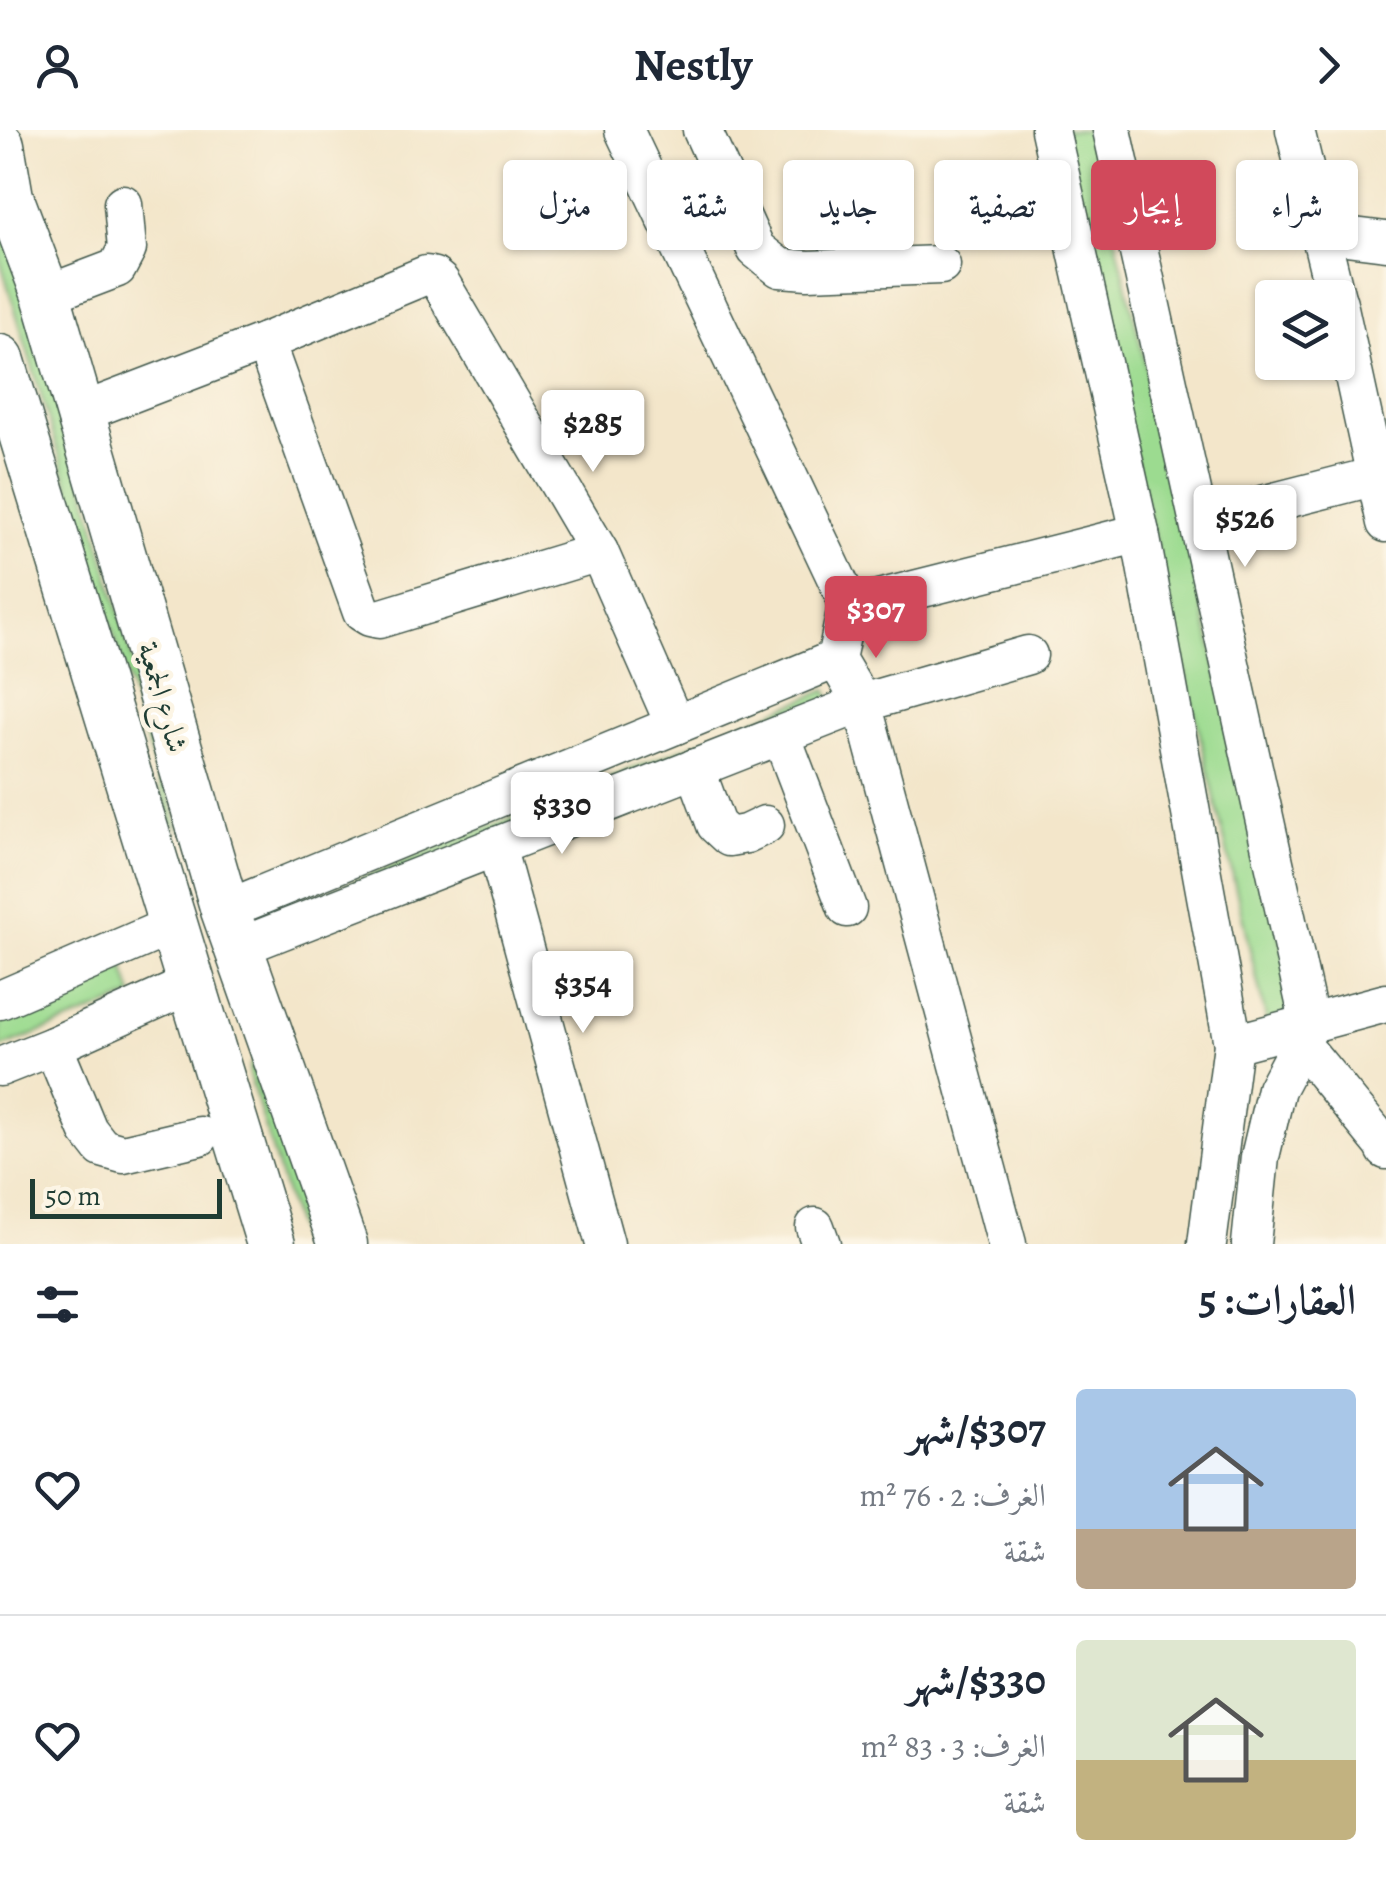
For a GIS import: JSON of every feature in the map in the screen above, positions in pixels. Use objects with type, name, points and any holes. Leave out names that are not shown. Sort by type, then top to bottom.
[{"type":"main road","points":[[9,197],[24,130]]},
{"type":"main road","name":"شارع الجمعية","points":[[0,145],[9,197],[46,295],[231,929],[343,1244]]},
{"type":"main road","name":"شارع الجمعية","points":[[0,359],[270,1244]]},
{"type":"main road","points":[[205,1029],[237,1038],[248,1030],[258,1005]]},
{"type":"main road","points":[[219,1074],[240,1053],[274,1050]]},
{"type":"street","points":[[624,130],[848,607],[836,659],[862,703],[1008,1244]]},
{"type":"street","points":[[702,130],[756,248],[780,268],[941,265]]},
{"type":"street","points":[[1050,130],[1140,532],[1234,1044],[1207,1244]]},
{"type":"street","points":[[1112,130],[1200,521],[1305,1034],[1386,1150]]},
{"type":"street","points":[[1294,130],[1302,160]]},
{"type":"street","points":[[46,295],[117,268],[127,248],[123,204]]},
{"type":"street","points":[[1358,237],[1386,240]]},
{"type":"street","points":[[1326,250],[1333,280]]},
{"type":"street","points":[[80,413],[434,276],[599,552],[674,724]]},
{"type":"street","points":[[265,342],[362,612],[380,618],[599,552]]},
{"type":"street","points":[[1355,380],[1386,523]]},
{"type":"street","points":[[1200,521],[1376,476]]},
{"type":"street","points":[[848,607],[1140,532]]},
{"type":"street","points":[[231,929],[496,846],[862,703],[1028,655]]},
{"type":"street","points":[[231,929],[674,724],[836,659]]},
{"type":"street","points":[[781,734],[847,908]]},
{"type":"street","points":[[695,768],[716,825],[729,837],[765,825]]},
{"type":"street","points":[[496,846],[605,1244]]},
{"type":"street","points":[[0,1000],[173,925]]},
{"type":"street","points":[[0,1067],[192,984]]},
{"type":"street","points":[[1234,1044],[1305,1034],[1386,1003]]},
{"type":"street","points":[[1251,1244],[1260,1157],[1276,1088],[1305,1034]]},
{"type":"street","points":[[52,1046],[88,1130],[102,1148],[123,1154],[200,1136]]},
{"type":"green space","points":[[1059,130],[1090,130],[1097,160],[1091,160],[1091,250],[1118,250],[1299,1016],[1268,1027],[1071,182],[1071,160],[1066,160]]},
{"type":"green space","points":[[0,179],[179,830],[171,823],[0,260]]},
{"type":"green space","points":[[827,690],[834,711],[324,918],[317,896]]},
{"type":"green space","points":[[124,967],[133,996],[0,1048],[0,1016]]},
{"type":"green space","points":[[256,1059],[328,1244],[301,1244],[249,1074]]}]
